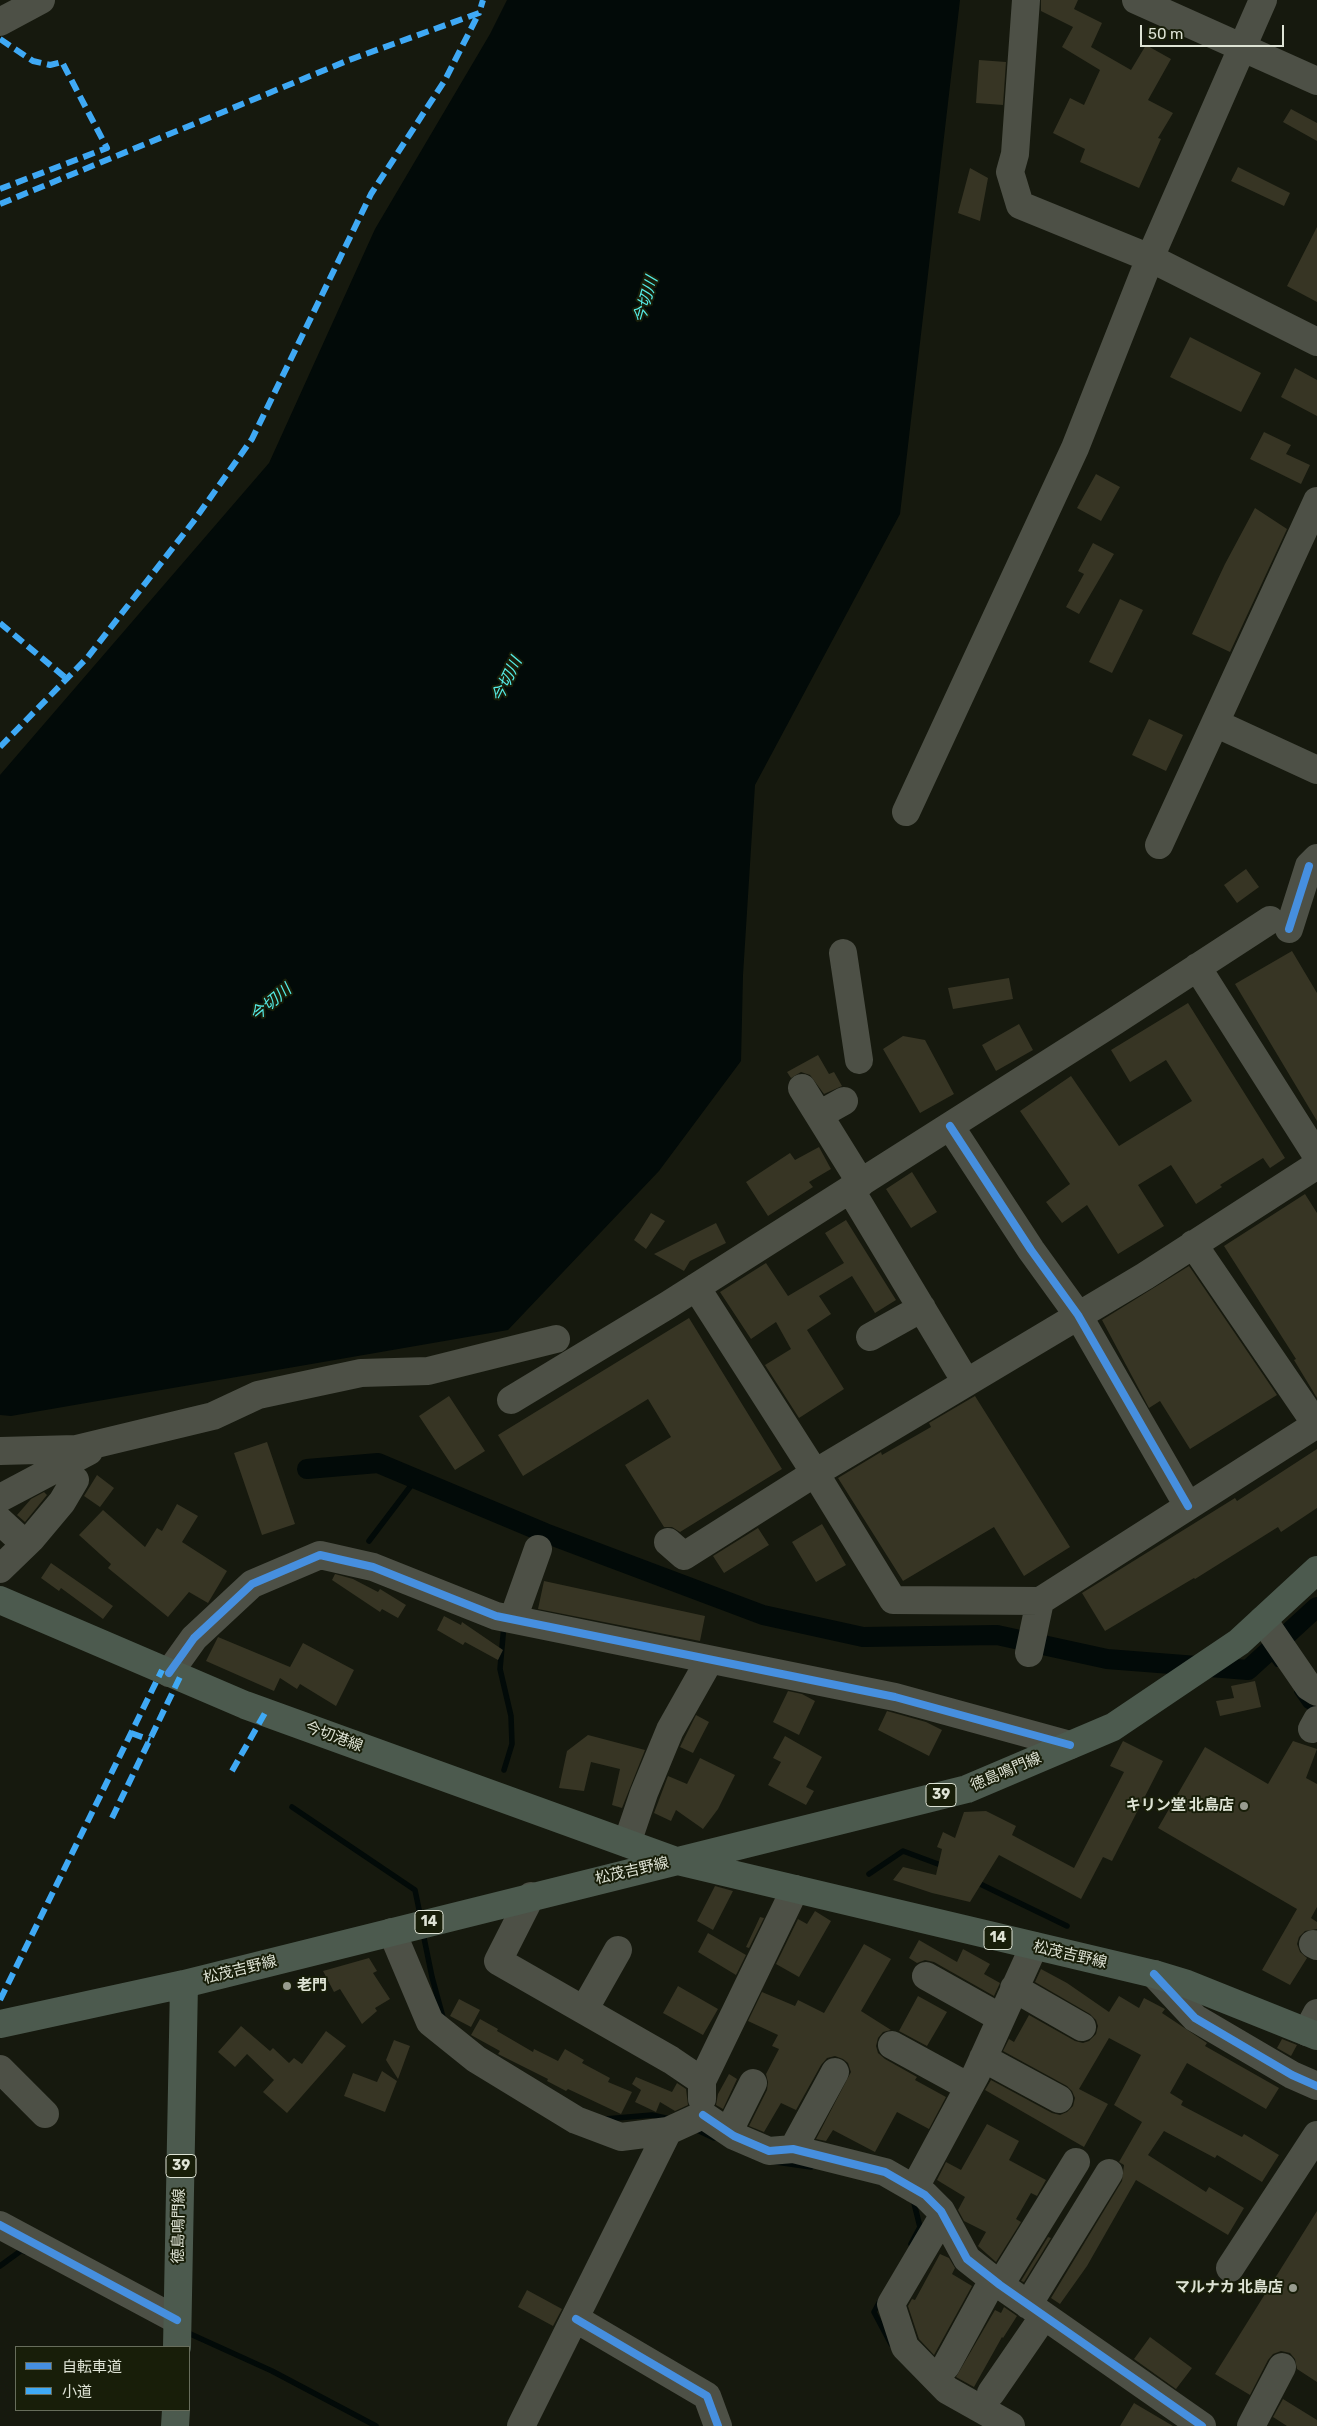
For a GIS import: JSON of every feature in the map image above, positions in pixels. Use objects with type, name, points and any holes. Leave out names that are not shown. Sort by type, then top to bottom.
[{"type":"main road","name":"徳島鳴門線","points":[[674,1860],[967,1789],[1113,1727],[1239,1642],[1317,1570]]},
{"type":"main road","name":"今切港線","points":[[0,1600],[245,1705],[674,1860]]},
{"type":"main road","name":"松茂吉野線","points":[[0,2024],[184,1984],[674,1860],[1154,1974],[1314,2027]]},
{"type":"main road","name":"徳島鳴門線","points":[[177,2346],[184,1984]]},
{"type":"main road","points":[[175,2426],[176,2411]]},
{"type":"street","points":[[0,22],[41,0]]},
{"type":"street","points":[[1026,0],[1015,154],[1010,172],[1020,205],[1150,258],[1317,342]]},
{"type":"street","points":[[1136,0],[1317,81]]},
{"type":"street","points":[[906,812],[1075,448],[1150,258],[1263,0]]},
{"type":"street","points":[[1159,845],[1317,502]]},
{"type":"street","points":[[1215,723],[1317,770]]},
{"type":"street","points":[[510,1400],[696,1287],[1197,967],[1280,925],[1313,862]]},
{"type":"street","points":[[843,953],[859,1060]]},
{"type":"street","points":[[1197,967],[1317,1156]]},
{"type":"street","points":[[802,1088],[819,1115],[922,1308],[966,1382]]},
{"type":"street","points":[[819,1115],[844,1101]]},
{"type":"street","points":[[950,1126],[1031,1250],[1078,1315],[1188,1506]]},
{"type":"street","points":[[668,1542],[684,1556],[814,1473],[1078,1315],[1317,1165]]},
{"type":"street","points":[[696,1287],[894,1600],[1040,1601],[1316,1424],[1193,1244]]},
{"type":"street","points":[[870,1337],[922,1308]]},
{"type":"street","points":[[0,1451],[76,1449],[213,1416],[258,1395],[361,1373],[428,1372],[556,1338]]},
{"type":"street","points":[[0,1498],[108,1441]]},
{"type":"street","points":[[0,1569],[62,1502],[75,1480]]},
{"type":"street","points":[[0,1521],[24,1544]]},
{"type":"street","points":[[513,1620],[538,1549]]},
{"type":"street","points":[[169,1673],[194,1638],[252,1584],[320,1554],[373,1567],[496,1616],[895,1697],[1070,1745]]},
{"type":"street","points":[[1029,1652],[1040,1601]]},
{"type":"street","points":[[1263,1620],[1310,1687],[1317,1692]]},
{"type":"street","points":[[627,1843],[644,1793],[670,1730],[709,1660]]},
{"type":"street","points":[[703,2115],[702,2081],[795,1889]]},
{"type":"street","points":[[531,1896],[498,1961],[671,2060],[702,2081]]},
{"type":"street","points":[[392,1932],[430,2022],[476,2059],[576,2120],[620,2137],[668,2131],[703,2115]]},
{"type":"street","points":[[914,2189],[969,2087],[1034,1946]]},
{"type":"street","points":[[584,2010],[618,1950]]},
{"type":"street","points":[[1154,1974],[1194,2018],[1292,2075],[1317,2086]]},
{"type":"street","points":[[926,1976],[1001,2018]]},
{"type":"street","points":[[1014,1988],[1082,2027]]},
{"type":"street","points":[[892,2045],[969,2087]]},
{"type":"street","points":[[983,2058],[1059,2099]]},
{"type":"street","points":[[0,2069],[45,2114]]},
{"type":"street","points":[[792,2149],[834,2072]]},
{"type":"street","points":[[729,2131],[753,2083]]},
{"type":"street","points":[[703,2115],[734,2136],[769,2151],[792,2149],[884,2172],[925,2195],[943,2216],[967,2260],[1202,2426]]},
{"type":"street","points":[[521,2426],[576,2319],[668,2131]]},
{"type":"street","points":[[1230,2268],[1317,2135]]},
{"type":"street","points":[[946,2366],[997,2283],[1084,2165],[1036,2310],[991,2393]]},
{"type":"street","points":[[943,2216],[892,2304],[905,2347],[947,2390],[1011,2426]]},
{"type":"street","points":[[0,2225],[178,2320]]},
{"type":"street","points":[[576,2319],[707,2396],[718,2426]]},
{"type":"street","points":[[1252,2426],[1282,2367]]},
{"type":"water","name":"今切川","points":[[507,0],[960,0],[900,514],[755,785],[743,975],[741,1061],[659,1171],[508,1330],[11,1416],[0,1415],[0,775],[269,463],[375,229],[490,34]]},
{"type":"building","points":[[1041,0],[1078,0],[1074,9],[1102,23],[1091,47],[1131,70],[1146,45],[1171,59],[1148,100],[1173,113],[1158,138],[1161,139],[1139,188],[1080,162],[1085,149],[1053,133],[1070,98],[1084,105],[1100,70],[1062,47],[1073,27],[1041,11]]},
{"type":"building","points":[[979,60],[1006,62],[1003,105],[976,103]]},
{"type":"building","points":[[1291,109],[1317,123],[1317,141],[1283,122]]},
{"type":"building","points":[[1238,167],[1290,193],[1284,206],[1231,181]]},
{"type":"building","points":[[970,168],[988,178],[980,221],[958,213]]},
{"type":"building","points":[[1317,227],[1317,302],[1287,286]]},
{"type":"building","points":[[1190,337],[1261,373],[1241,412],[1170,377]]},
{"type":"building","points":[[1295,368],[1317,380],[1317,416],[1281,397]]},
{"type":"building","points":[[1264,432],[1291,445],[1286,454],[1310,465],[1301,484],[1250,459]]},
{"type":"building","points":[[1096,474],[1120,487],[1101,521],[1077,508]]},
{"type":"building","points":[[1255,508],[1287,529],[1230,652],[1192,634],[1225,564]]},
{"type":"building","points":[[1093,543],[1114,554],[1079,614],[1066,607],[1084,574],[1078,571]]},
{"type":"building","points":[[1120,599],[1143,610],[1112,673],[1089,662]]},
{"type":"building","points":[[1149,719],[1183,735],[1166,771],[1132,755]]},
{"type":"building","points":[[1246,869],[1259,887],[1237,903],[1224,885]]},
{"type":"building","points":[[1292,951],[1317,993],[1317,1121],[1235,984]]},
{"type":"building","points":[[1009,978],[1013,999],[953,1009],[948,988]]},
{"type":"building","points":[[1188,1003],[1285,1158],[1270,1168],[1263,1158],[1220,1185],[1222,1187],[1196,1204],[1171,1165],[1138,1185],[1164,1226],[1118,1254],[1087,1205],[1062,1223],[1046,1202],[1070,1184],[1020,1111],[1071,1076],[1119,1146],[1192,1101],[1166,1060],[1130,1082],[1111,1050]]},
{"type":"building","points":[[1019,1024],[1033,1050],[996,1071],[982,1045]]},
{"type":"building","points":[[903,1036],[925,1040],[954,1094],[920,1113],[883,1049]]},
{"type":"building","points":[[818,1055],[829,1074],[834,1072],[842,1086],[824,1094],[810,1075],[801,1072],[791,1078],[787,1072]]},
{"type":"building","points":[[819,1147],[831,1169],[809,1182],[813,1187],[768,1216],[746,1182],[790,1153],[795,1160]]},
{"type":"building","points":[[912,1172],[937,1212],[911,1228],[886,1189]]},
{"type":"building","points":[[1305,1194],[1317,1213],[1317,1398],[1294,1360],[1296,1359],[1224,1246]]},
{"type":"building","points":[[651,1213],[665,1221],[646,1249],[634,1240]]},
{"type":"building","points":[[846,1220],[896,1300],[875,1313],[852,1276],[819,1296],[831,1314],[807,1330],[844,1389],[799,1418],[765,1365],[791,1349],[776,1322],[751,1339],[720,1292],[766,1263],[788,1296],[844,1263],[825,1233]]},
{"type":"building","points":[[716,1223],[726,1243],[690,1261],[684,1271],[654,1254]]},
{"type":"building","points":[[1189,1266],[1277,1395],[1190,1449],[1160,1401],[1149,1408],[1102,1320]]},
{"type":"building","points":[[689,1318],[782,1469],[680,1532],[672,1527],[664,1527],[625,1465],[671,1437],[648,1399],[523,1476],[498,1435]]},
{"type":"building","points":[[449,1396],[485,1451],[455,1470],[419,1416]]},
{"type":"building","points":[[975,1396],[1070,1547],[1024,1576],[994,1527],[903,1581],[838,1478],[881,1452],[882,1455],[931,1427],[929,1423]]},
{"type":"building","points":[[267,1442],[295,1524],[262,1535],[234,1453]]},
{"type":"building","points":[[1317,1449],[1317,1508],[1281,1532],[1278,1527],[1195,1579],[1105,1631],[1082,1593],[1235,1498],[1237,1501]]},
{"type":"building","points":[[97,1475],[114,1488],[100,1507],[84,1496]]},
{"type":"building","points":[[44,1492],[47,1495],[25,1522],[17,1515],[31,1499]]},
{"type":"building","points":[[177,1504],[198,1516],[182,1542],[227,1571],[208,1603],[189,1592],[168,1617],[108,1568],[111,1564],[79,1535],[103,1510],[145,1547],[157,1528],[162,1531]]},
{"type":"building","points":[[822,1524],[846,1565],[816,1582],[792,1542]]},
{"type":"building","points":[[758,1528],[769,1545],[724,1573],[713,1556]]},
{"type":"building","points":[[51,1563],[113,1606],[103,1619],[61,1588],[59,1591],[41,1578]]},
{"type":"building","points":[[335,1574],[353,1579],[378,1592],[380,1589],[406,1605],[398,1618],[382,1609],[380,1612],[332,1580]]},
{"type":"building","points":[[544,1581],[705,1616],[700,1641],[538,1609]]},
{"type":"building","points":[[444,1616],[461,1625],[462,1622],[503,1650],[498,1660],[465,1642],[463,1645],[437,1630]]},
{"type":"building","points":[[218,1637],[290,1667],[303,1643],[354,1670],[336,1706],[300,1684],[297,1689],[280,1678],[274,1691],[206,1661]]},
{"type":"building","points":[[1255,1681],[1261,1707],[1220,1716],[1216,1701],[1234,1698],[1231,1686]]},
{"type":"building","points":[[788,1691],[802,1694],[815,1701],[799,1735],[773,1722]]},
{"type":"building","points":[[887,1711],[926,1722],[942,1730],[929,1756],[878,1730]]},
{"type":"building","points":[[696,1715],[709,1722],[693,1753],[680,1747]]},
{"type":"building","points":[[588,1735],[645,1750],[622,1808],[612,1805],[620,1769],[591,1762],[584,1791],[559,1788],[567,1751]]},
{"type":"building","points":[[785,1736],[822,1757],[806,1787],[814,1791],[806,1805],[768,1785],[781,1762],[773,1758]]},
{"type":"building","points":[[1123,1741],[1163,1761],[1112,1861],[1103,1857],[1081,1899],[999,1855],[970,1902],[932,1893],[893,1880],[903,1867],[936,1875],[942,1849],[937,1847],[943,1832],[955,1838],[964,1812],[986,1811],[1016,1826],[1012,1835],[1074,1868],[1124,1772],[1110,1766]]},
{"type":"building","name":"キリン堂 北島店","points":[[1293,1741],[1317,1749],[1306,1778],[1317,1784],[1317,1907],[1311,1918],[1317,1922],[1317,1929],[1305,1931],[1299,1937],[1297,1944],[1300,1952],[1307,1958],[1290,1985],[1262,1970],[1297,1909],[1158,1828],[1205,1747],[1268,1784]]},
{"type":"building","points":[[700,1758],[735,1775],[718,1809],[703,1829],[676,1810],[671,1821],[654,1813],[668,1776],[687,1784]]},
{"type":"building","points":[[715,1886],[733,1891],[713,1930],[697,1921]]},
{"type":"building","points":[[815,1911],[831,1921],[799,1977],[776,1964],[798,1919],[807,1924]]},
{"type":"building","points":[[760,1917],[764,1918],[749,1948],[746,1947]]},
{"type":"building","points":[[708,1933],[746,1955],[736,1975],[698,1952]]},
{"type":"building","points":[[919,1940],[957,1962],[963,1949],[990,1964],[984,1974],[1000,1983],[994,1996],[934,1962],[925,1960],[917,1963],[909,1958]]},
{"type":"building","points":[[864,1944],[891,1959],[861,2011],[891,2030],[883,2032],[878,2038],[876,2046],[878,2053],[917,2077],[915,2080],[946,2097],[929,2129],[897,2112],[875,2152],[833,2130],[826,2141],[816,2139],[851,2072],[848,2063],[835,2056],[827,2058],[821,2065],[796,2110],[781,2103],[764,2132],[749,2126],[767,2090],[766,2074],[779,2049],[772,2046],[778,2035],[748,2021],[762,1992],[795,2006],[798,2000],[824,2013]]},
{"type":"building","points":[[369,1958],[377,1971],[373,1973],[390,1999],[375,2008],[377,2011],[362,2024],[340,1989],[334,1992],[323,1971]]},
{"type":"building","points":[[1041,1969],[1067,1983],[1109,2012],[1119,1996],[1139,2008],[1144,1998],[1165,2009],[1162,2013],[1207,2043],[1205,2046],[1279,2088],[1266,2109],[1187,2063],[1170,2093],[1183,2101],[1181,2105],[1242,2137],[1244,2134],[1279,2155],[1262,2182],[1217,2155],[1215,2158],[1164,2131],[1148,2155],[1206,2192],[1209,2187],[1244,2208],[1228,2235],[1136,2180],[1087,2266],[1060,2304],[1051,2298],[1122,2181],[1124,2165],[1119,2162],[1142,2122],[1114,2105],[1141,2055],[1109,2038],[1079,2089],[1108,2104],[1084,2147],[985,2090],[991,2080],[1052,2113],[1060,2115],[1067,2112],[1073,2106],[1075,2098],[1067,2086],[1003,2051],[1009,2039],[1014,2042],[1029,2015],[1075,2041],[1083,2043],[1089,2041],[1096,2034],[1098,2026],[1096,2020],[1090,2014],[1035,1982]]},
{"type":"building","points":[[678,1986],[718,2009],[703,2035],[663,2013]]},
{"type":"building","points":[[918,1996],[947,2012],[927,2046],[899,2031]]},
{"type":"building","points":[[459,1999],[480,2010],[471,2027],[450,2016]]},
{"type":"building","points":[[480,2019],[533,2052],[534,2049],[558,2061],[565,2049],[584,2060],[582,2063],[610,2078],[608,2082],[632,2092],[621,2114],[568,2089],[566,2091],[547,2081],[548,2079],[498,2054],[500,2051],[471,2035]]},
{"type":"building","points":[[241,2026],[270,2051],[273,2048],[289,2063],[294,2058],[302,2064],[326,2031],[346,2046],[287,2113],[263,2092],[274,2080],[247,2054],[235,2067],[218,2052]]},
{"type":"building","points":[[1282,2039],[1297,2045],[1291,2056],[1277,2048]]},
{"type":"building","points":[[394,2040],[410,2046],[398,2079],[386,2060]]},
{"type":"building","points":[[382,2071],[397,2081],[385,2112],[344,2096],[353,2073],[377,2082]]},
{"type":"building","points":[[729,2074],[737,2079],[723,2109],[716,2105],[718,2094]]},
{"type":"building","points":[[636,2077],[672,2092],[677,2083],[686,2089],[688,2105],[675,2111],[660,2102],[656,2112],[635,2102],[641,2090],[632,2084]]},
{"type":"building","points":[[987,2124],[1019,2141],[1009,2160],[1046,2180],[1037,2196],[1031,2193],[1016,2219],[1021,2222],[996,2262],[978,2246],[986,2232],[964,2221],[958,2210],[965,2197],[937,2180],[946,2162],[961,2170]]},
{"type":"building","name":"マルナカ 北島店","points":[[1317,2211],[1317,2382],[1297,2369],[1295,2359],[1290,2353],[1281,2351],[1273,2354],[1268,2360],[1250,2395],[1215,2374]]},
{"type":"building","points":[[1048,2237],[1051,2238],[1024,2282],[1021,2281]]},
{"type":"building","points":[[940,2254],[949,2258],[955,2268],[952,2274],[972,2286],[934,2355],[919,2339],[908,2306],[912,2299],[915,2300]]},
{"type":"building","points":[[527,2290],[562,2309],[553,2326],[518,2307]]},
{"type":"building","points":[[1004,2307],[1017,2316],[1002,2337],[974,2387],[956,2377],[995,2310],[1001,2313]]},
{"type":"building","points":[[1150,2337],[1192,2368],[1176,2389],[1134,2359]]},
{"type":"building","points":[[1283,2399],[1317,2420],[1317,2426],[1287,2426],[1273,2417]]},
{"type":"building","points":[[1134,2403],[1173,2426],[1120,2426]]},
{"type":"waterway","points":[[307,1469],[378,1463],[545,1533],[763,1615],[863,1637],[997,1635],[1107,1659],[1248,1670],[1317,1607]]},
{"type":"waterway","points":[[369,1541],[416,1479]]},
{"type":"waterway","points":[[534,1541],[538,1530]]},
{"type":"waterway","points":[[504,1625],[500,1669],[511,1716],[512,1744],[504,1770]]},
{"type":"waterway","points":[[1268,1652],[1277,1664]]},
{"type":"waterway","points":[[1297,1692],[1306,1705],[1317,1711]]},
{"type":"waterway","points":[[292,1807],[415,1890],[421,1919]]},
{"type":"waterway","points":[[869,1874],[903,1851],[946,1867]]},
{"type":"waterway","points":[[974,1881],[1067,1926]]},
{"type":"waterway","points":[[423,1933],[444,2021]]},
{"type":"waterway","points":[[605,2119],[652,2115],[670,2119]]},
{"type":"waterway","points":[[695,2129],[714,2138]]},
{"type":"waterway","points":[[776,2162],[811,2167]]},
{"type":"waterway","points":[[911,2244],[920,2227],[913,2199]]},
{"type":"waterway","points":[[0,2266],[22,2250],[25,2252]]},
{"type":"waterway","points":[[881,2299],[874,2312],[891,2344]]},
{"type":"waterway","points":[[186,2332],[272,2371],[376,2426]]},
{"type":"marked path","points":[[0,204],[349,60],[479,13],[483,0]]},
{"type":"marked path","points":[[0,747],[87,658],[193,522],[252,439],[371,194],[445,80],[479,13]]},
{"type":"marked path","points":[[0,39],[33,61],[50,65],[62,62],[107,148],[0,189]]},
{"type":"marked path","points":[[0,623],[67,679]]},
{"type":"marked path","points":[[0,2000],[162,1670]]},
{"type":"marked path","points":[[112,1818],[180,1677]]},
{"type":"marked path","points":[[232,1771],[265,1713]]},
{"type":"marked path","points":[[131,1733],[150,1740]]},
{"type":"cycle path","points":[[1289,929],[1309,866]]},
{"type":"cycle path","points":[[950,1126],[1031,1250],[1078,1315],[1188,1506]]},
{"type":"cycle path","points":[[169,1673],[194,1638],[252,1584],[320,1555],[373,1567],[496,1616],[895,1697],[1070,1745]]},
{"type":"cycle path","points":[[1154,1974],[1195,2018],[1292,2075],[1317,2086]]},
{"type":"cycle path","points":[[703,2115],[734,2136],[769,2151],[793,2149],[885,2172],[925,2195],[941,2211],[967,2259],[1000,2285],[1202,2426]]},
{"type":"cycle path","points":[[0,2225],[177,2320]]},
{"type":"cycle path","points":[[576,2319],[707,2396],[718,2426]]},
{"type":"place","name":"キリン堂 北島店","points":[[1244,1806]]},
{"type":"place","name":"老門","points":[[287,1986]]},
{"type":"place","name":"マルナカ 北島店","points":[[1293,2288]]}]
